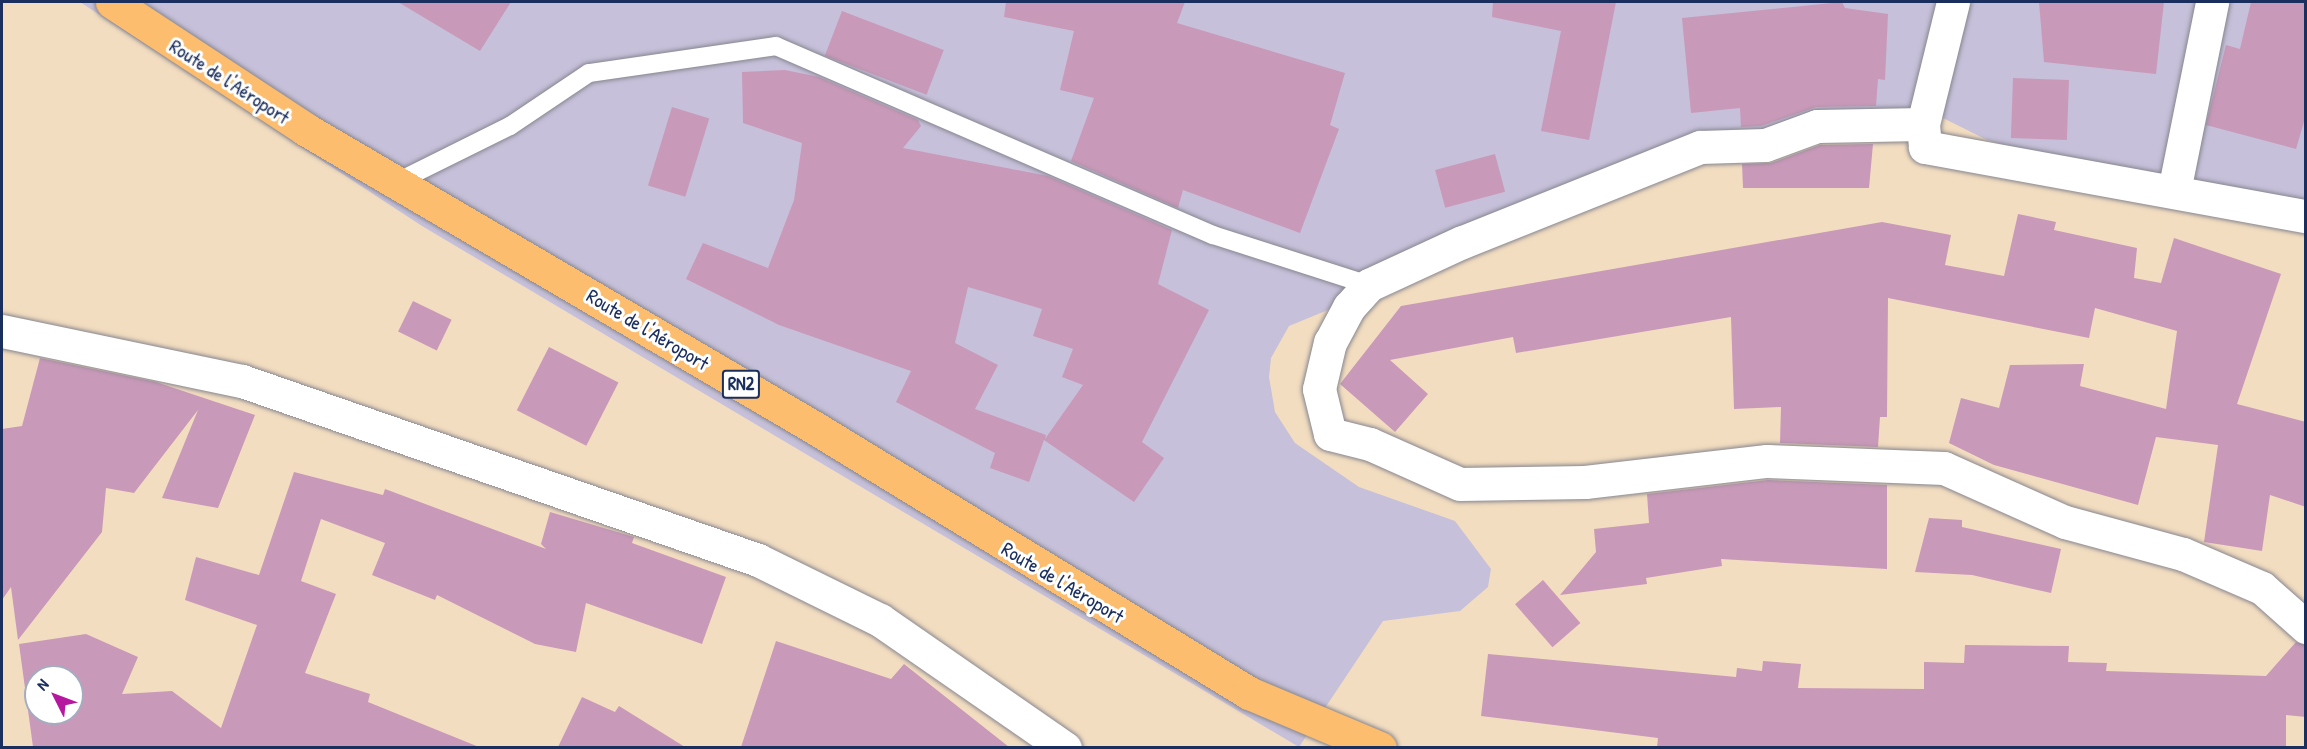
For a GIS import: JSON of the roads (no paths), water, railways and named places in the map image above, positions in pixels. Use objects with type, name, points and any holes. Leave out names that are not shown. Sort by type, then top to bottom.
[{"type":"highway","name":"Route de l'Aéroport","points":[[112,2],[213,73],[399,181],[1249,693],[1380,747]]},
{"type":"street","points":[[1953,2],[1923,124],[1925,147],[2306,216]]},
{"type":"street","points":[[2174,191],[2212,2]]},
{"type":"street","points":[[1923,124],[1817,126],[1765,145],[1700,147],[1462,242],[1369,285],[1349,307],[1330,342],[1319,390],[1330,434],[1370,444],[1460,484],[1586,482],[1767,461],[1944,468],[2066,522],[2183,554],[2262,588],[2306,627]]},
{"type":"street","points":[[2,331],[242,381],[758,560],[880,620],[1065,747]]},
{"type":"lane","points":[[399,181],[510,126],[589,73],[776,46],[1214,235],[1369,285]]}]
